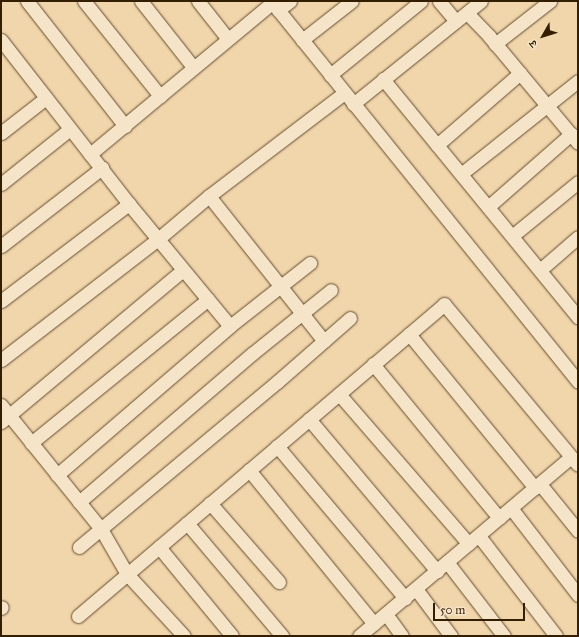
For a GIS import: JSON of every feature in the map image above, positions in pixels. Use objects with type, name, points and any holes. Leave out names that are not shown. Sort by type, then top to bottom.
[{"type":"street","points":[[27,1],[125,126]]},
{"type":"street","points":[[84,1],[160,96]]},
{"type":"street","points":[[142,1],[194,68]]},
{"type":"street","points":[[198,1],[228,39]]},
{"type":"street","points":[[90,154],[228,39],[274,5],[290,1]]},
{"type":"street","points":[[302,40],[352,1]]},
{"type":"street","points":[[330,75],[421,1]]},
{"type":"street","points":[[439,1],[456,21]]},
{"type":"street","points":[[353,104],[481,1]]},
{"type":"street","points":[[495,44],[550,1]]},
{"type":"street","points":[[274,5],[578,381]]},
{"type":"street","points":[[466,13],[520,72],[574,138],[488,207]]},
{"type":"street","points":[[1,40],[129,204],[230,326]]},
{"type":"street","points":[[437,145],[520,72]]},
{"type":"street","points":[[383,79],[578,317]]},
{"type":"street","points":[[461,174],[578,81]]},
{"type":"street","points":[[1,360],[158,239],[209,196],[344,93]]},
{"type":"street","points":[[1,133],[46,98]]},
{"type":"street","points":[[1,184],[70,129]]},
{"type":"street","points":[[1,246],[102,168]]},
{"type":"street","points":[[512,236],[578,182]]},
{"type":"street","points":[[209,196],[324,341]]},
{"type":"street","points":[[1,300],[129,204]]},
{"type":"street","points":[[540,270],[578,237]]},
{"type":"street","points":[[57,475],[230,326],[310,263]]},
{"type":"street","points":[[183,270],[4,414],[32,444],[101,529],[127,574],[184,636]]},
{"type":"street","points":[[79,502],[331,290]]},
{"type":"street","points":[[32,444],[208,299]]},
{"type":"street","points":[[78,616],[444,304],[575,461],[538,486],[359,636]]},
{"type":"street","points":[[79,547],[350,318]]},
{"type":"street","points":[[409,334],[578,531]]},
{"type":"street","points":[[373,364],[499,518]]},
{"type":"street","points":[[339,394],[474,540],[556,636]]},
{"type":"street","points":[[309,419],[504,636]]},
{"type":"street","points":[[278,446],[405,598]]},
{"type":"street","points":[[249,470],[374,624]]},
{"type":"street","points":[[210,503],[279,582]]},
{"type":"street","points":[[511,508],[578,594]]},
{"type":"street","points":[[187,523],[282,636]]},
{"type":"street","points":[[159,546],[232,636]]},
{"type":"street","points":[[416,589],[451,636]]},
{"type":"street","points":[[386,614],[402,636]]}]
